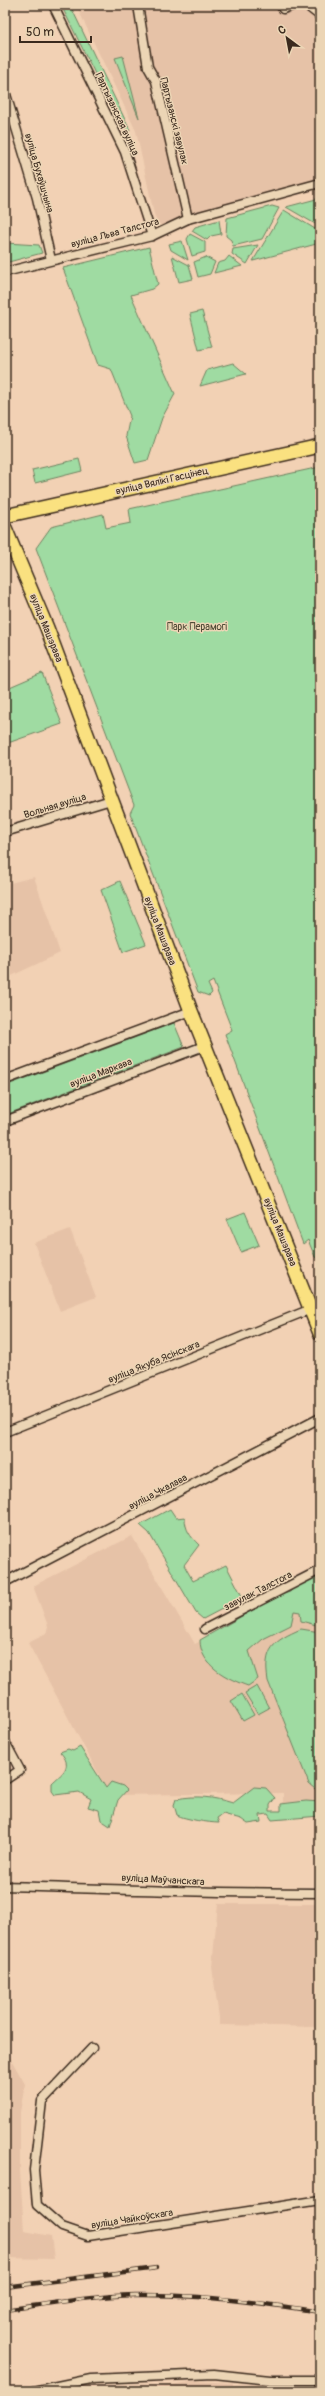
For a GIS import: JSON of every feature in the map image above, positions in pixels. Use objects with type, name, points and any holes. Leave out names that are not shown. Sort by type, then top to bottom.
[{"type":"main road","name":"вуліца Вялікі Гасцінец","points":[[5,516],[320,446]]},
{"type":"main road","name":"вуліца Машэрава","points":[[5,528],[47,628],[204,1046],[320,1332]]},
{"type":"street","name":"Партызанская вуліца","points":[[53,5],[125,152],[152,236]]},
{"type":"street","name":"Партызанскі завулак","points":[[138,5],[148,67],[156,81],[188,219]]},
{"type":"street","points":[[280,5],[283,9],[294,5]]},
{"type":"street","points":[[306,5],[320,16]]},
{"type":"street","name":"вуліца Бухаўшчына","points":[[5,91],[37,198],[51,260]]},
{"type":"street","name":"вуліца Льва Талстога","points":[[5,272],[152,236],[188,219],[320,184]]},
{"type":"street","name":"Вольная вуліца","points":[[5,832],[111,800]]},
{"type":"street","points":[[5,1080],[191,1011]]},
{"type":"street","name":"вуліца Маркава","points":[[5,1121],[204,1046]]},
{"type":"street","name":"вуліца Якуба Ясінскага","points":[[5,1432],[311,1309]]},
{"type":"street","name":"вуліца Чкалава","points":[[5,1582],[320,1418]]},
{"type":"street","name":"завулак Талстога","points":[[205,1629],[320,1570]]},
{"type":"street","points":[[5,1742],[20,1770],[5,1780]]},
{"type":"street","name":"вуліца Маўчанскага","points":[[5,1886],[103,1887],[212,1893],[320,1893]]},
{"type":"street","name":"вуліца Чайкоўскага","points":[[92,2048],[42,2100],[34,2170],[37,2206],[62,2227],[88,2236],[320,2200]]},
{"type":"street","points":[[33,2391],[91,2379],[199,2374],[270,2380],[320,2380]]},
{"type":"shaded area","points":[[76,5],[320,5],[320,180],[198,211],[171,225],[161,225],[157,222],[154,214],[136,131]]},
{"type":"shaded area","points":[[5,869],[10,883],[34,877],[60,953],[5,979]]},
{"type":"shaded area","points":[[70,1229],[96,1297],[60,1311],[34,1243]]},
{"type":"shaded area","points":[[132,1536],[195,1644],[320,1580],[320,1802],[283,1804],[283,1793],[110,1795],[28,1643],[46,1634],[48,1626],[33,1586]]},
{"type":"shaded area","points":[[218,1904],[320,1904],[320,2027],[220,2025],[212,1967]]},
{"type":"shaded area","points":[[5,2049],[25,2084],[20,2112],[20,2171],[24,2231],[51,2236],[54,2259],[5,2258]]},
{"type":"shaded area","points":[[196,2381],[233,2383],[233,2391],[131,2391]]},
{"type":"green space","points":[[61,5],[70,5],[130,130],[128,132],[114,112]]},
{"type":"green space","points":[[123,56],[139,118],[115,58]]},
{"type":"green space","points":[[320,198],[320,224],[317,225],[286,207]]},
{"type":"green space","points":[[272,206],[279,208],[262,239],[233,246],[231,240],[226,236],[227,218]]},
{"type":"green space","points":[[284,210],[320,232],[320,243],[253,261]]},
{"type":"green space","points":[[219,220],[221,234],[211,236],[207,240],[192,231],[195,227]]},
{"type":"green space","points":[[190,234],[205,242],[205,252],[192,256],[187,239]]},
{"type":"green space","points":[[182,241],[188,260],[171,250],[169,244]]},
{"type":"green space","points":[[5,243],[39,245],[42,253],[5,263]]},
{"type":"green space","points":[[258,245],[247,264],[232,254],[233,249]]},
{"type":"green space","points":[[149,247],[158,284],[152,289],[131,295],[175,394],[162,418],[148,460],[135,463],[126,436],[130,416],[111,369],[98,365],[63,268]]},
{"type":"green space","points":[[172,256],[189,265],[193,279],[179,282]]},
{"type":"green space","points":[[229,256],[242,266],[214,273],[218,263],[225,261]]},
{"type":"green space","points":[[206,257],[215,262],[210,274],[198,277],[194,262]]},
{"type":"green space","points":[[202,311],[212,347],[199,350],[190,314]]},
{"type":"green space","points":[[233,363],[246,374],[200,386],[207,370]]},
{"type":"green space","points":[[79,459],[82,471],[35,483],[32,470]]},
{"type":"green space","name":"Парк Перамогі","points":[[320,467],[320,1259],[315,1257],[308,1240],[303,1244],[225,1034],[232,1030],[213,981],[208,984],[212,993],[209,996],[198,992],[130,813],[134,805],[36,548],[51,527],[103,514],[106,528],[131,523],[129,509]]},
{"type":"green space","points":[[42,673],[62,724],[5,744],[5,689]]},
{"type":"green space","points":[[120,881],[146,944],[123,952],[101,890]]},
{"type":"green space","points":[[174,1023],[184,1047],[5,1115],[5,1086]]},
{"type":"green space","points":[[245,1212],[259,1245],[241,1252],[227,1219]]},
{"type":"green space","points":[[170,1509],[176,1518],[185,1517],[186,1526],[189,1532],[199,1545],[184,1565],[193,1581],[226,1565],[243,1598],[203,1619],[196,1613],[149,1533],[140,1525]]},
{"type":"green space","points":[[320,1573],[320,1626],[301,1621],[300,1612],[294,1611],[291,1625],[263,1639],[249,1651],[258,1679],[248,1686],[232,1680],[216,1670],[210,1664],[201,1649],[200,1640],[277,1596],[290,1592],[297,1584]]},
{"type":"green space","points":[[301,1629],[320,1632],[320,1793],[309,1784],[268,1681],[267,1661],[272,1648],[283,1638]]},
{"type":"green space","points":[[257,1686],[269,1708],[258,1714],[245,1693]]},
{"type":"green space","points":[[242,1694],[254,1715],[243,1721],[231,1701]]},
{"type":"green space","points":[[80,1747],[106,1788],[111,1782],[123,1786],[127,1790],[118,1800],[110,1826],[101,1820],[99,1810],[88,1807],[91,1799],[79,1792],[55,1795],[52,1791],[52,1783],[63,1773],[66,1766],[64,1757],[60,1752],[68,1749],[73,1751]]},
{"type":"green space","points":[[254,1787],[266,1788],[275,1798],[270,1805],[270,1811],[281,1811],[281,1804],[306,1801],[320,1802],[320,1816],[272,1820],[268,1814],[260,1815],[261,1822],[248,1824],[241,1819],[223,1814],[217,1818],[219,1823],[215,1823],[204,1822],[177,1815],[174,1805],[176,1799],[191,1797],[219,1799],[233,1803]]},
{"type":"railway","points":[[5,2287],[157,2268]]},
{"type":"railway","points":[[5,2310],[103,2297],[158,2295],[228,2299],[320,2312]]}]
